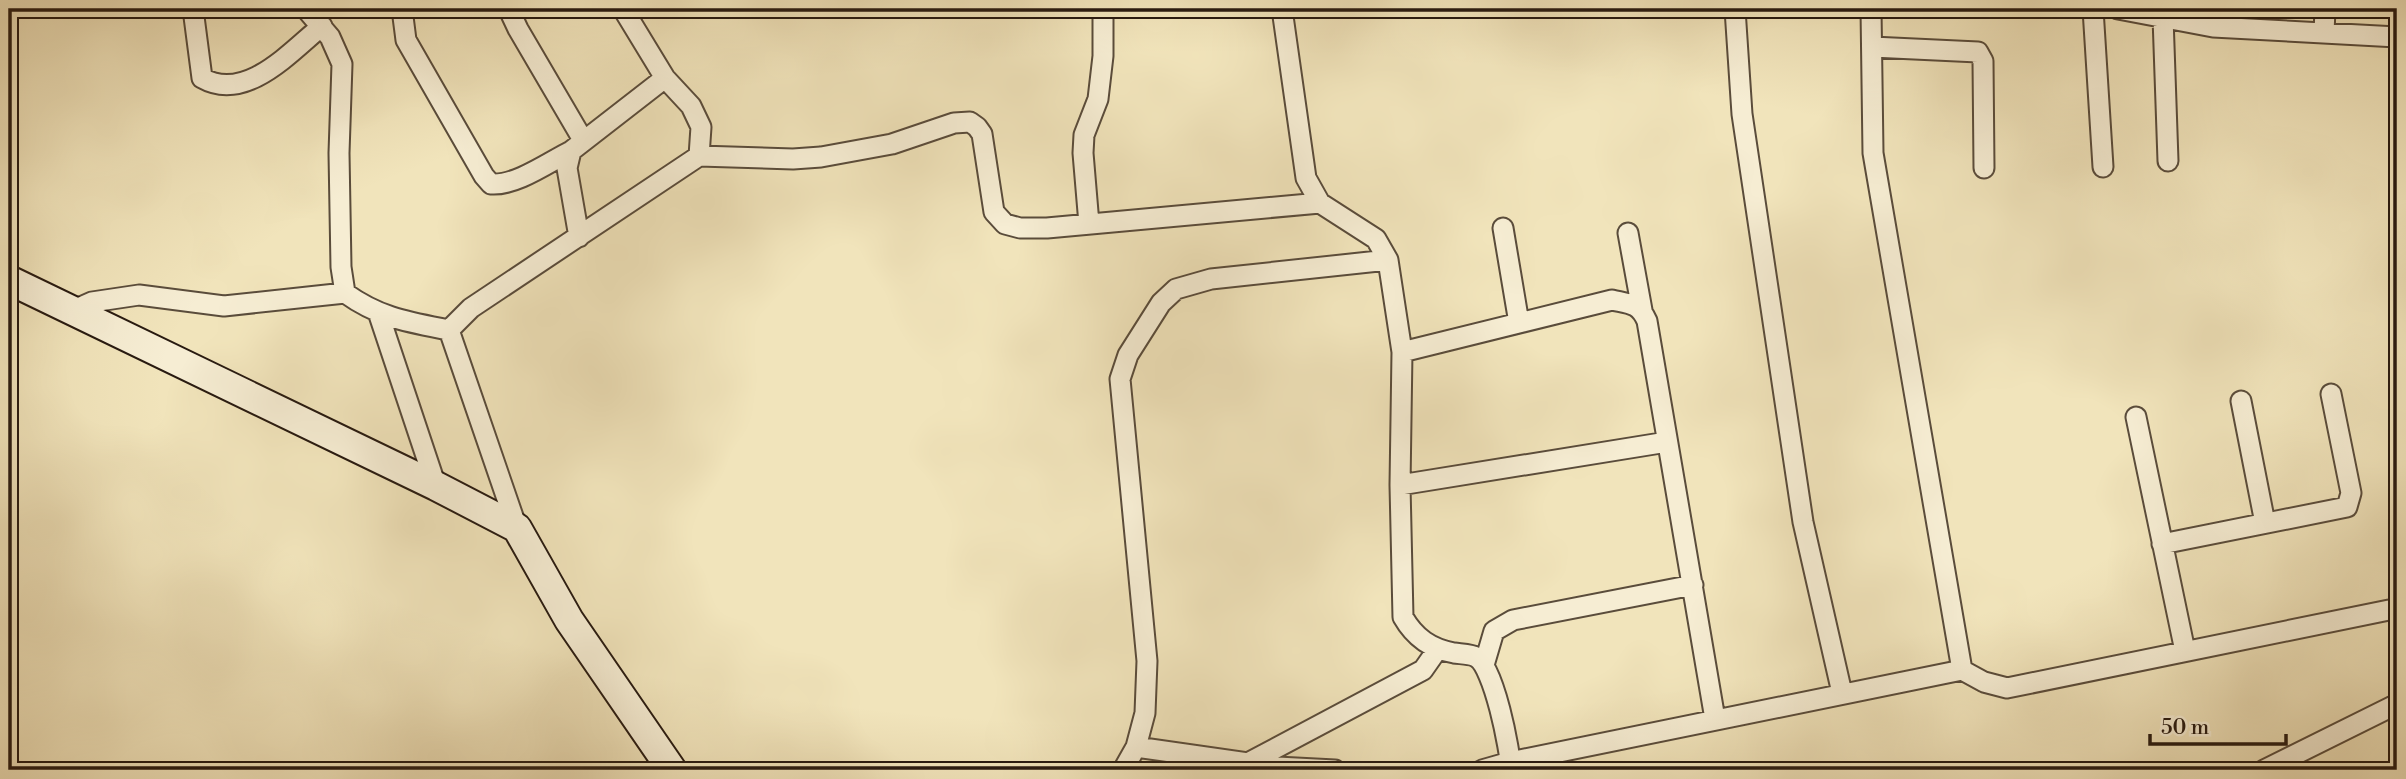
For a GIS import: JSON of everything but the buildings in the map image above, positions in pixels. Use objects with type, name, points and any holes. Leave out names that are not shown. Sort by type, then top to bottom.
[{"type":"street","points":[[193,9],[202,78],[215,85],[243,83],[262,75],[322,26]]},
{"type":"street","points":[[306,9],[337,48],[342,64],[339,153],[341,267],[345,293]]},
{"type":"street","points":[[402,9],[405,40],[491,184],[502,185],[514,180],[577,145],[665,78]]},
{"type":"street","points":[[511,9],[518,29],[577,145]]},
{"type":"street","points":[[623,9],[665,78],[691,106],[701,127],[699,156]]},
{"type":"street","points":[[1089,224],[1084,135],[1098,99],[1103,56],[1103,9]]},
{"type":"street","points":[[1282,9],[1306,178],[1320,203],[1377,239],[1388,260],[1402,352],[1399,485],[1403,617],[1413,633],[1437,650],[1476,657],[1484,664],[1492,680],[1511,766]]},
{"type":"street","points":[[1735,9],[1742,114],[1803,522],[1842,693]]},
{"type":"street","points":[[1871,9],[1873,153],[1962,670]]},
{"type":"street","points":[[2094,9],[2103,167]]},
{"type":"street","points":[[2118,9],[2163,17],[2213,18],[2324,33],[2397,37]]},
{"type":"street","points":[[2324,33],[2325,9]]},
{"type":"street","points":[[2163,17],[2168,161]]},
{"type":"street","points":[[1872,47],[1979,52],[1983,61],[1984,168]]},
{"type":"street","points":[[449,330],[471,308],[699,156],[821,158],[892,144],[954,122],[970,122],[982,134],[993,212],[1005,224],[1020,228],[1320,203]]},
{"type":"street","points":[[577,145],[567,167],[579,237]]},
{"type":"street","points":[[1503,228],[1519,323]]},
{"type":"street","points":[[1628,233],[1642,310],[1647,321],[1715,719]]},
{"type":"street","points":[[1123,770],[1136,747],[1144,713],[1147,660],[1120,379],[1128,355],[1161,303],[1176,289],[1211,279],[1388,260]]},
{"type":"street","points":[[9,280],[436,486],[517,528]]},
{"type":"street","points":[[74,310],[92,302],[139,295],[224,306],[345,293],[362,305],[392,319],[449,330]]},
{"type":"street","points":[[1402,352],[1612,300],[1642,310]]},
{"type":"street","points":[[378,312],[436,486]]},
{"type":"street","points":[[449,330],[517,528],[569,620],[673,770]]},
{"type":"street","points":[[2162,544],[2347,507],[2351,493],[2331,394]]},
{"type":"street","points":[[2241,401],[2265,523]]},
{"type":"street","points":[[2136,417],[2185,651]]},
{"type":"street","points":[[1399,485],[1667,442]]},
{"type":"street","points":[[1484,664],[1494,631],[1513,620],[1693,585]]},
{"type":"street","points":[[1482,770],[1511,766],[1715,719],[1962,670],[1984,682],[2007,688],[2389,610]]},
{"type":"street","points":[[1248,763],[1423,670],[1437,650]]},
{"type":"street","points":[[2263,770],[2295,763],[2397,704]]},
{"type":"street","points":[[1136,747],[1276,769],[1335,770]]}]
